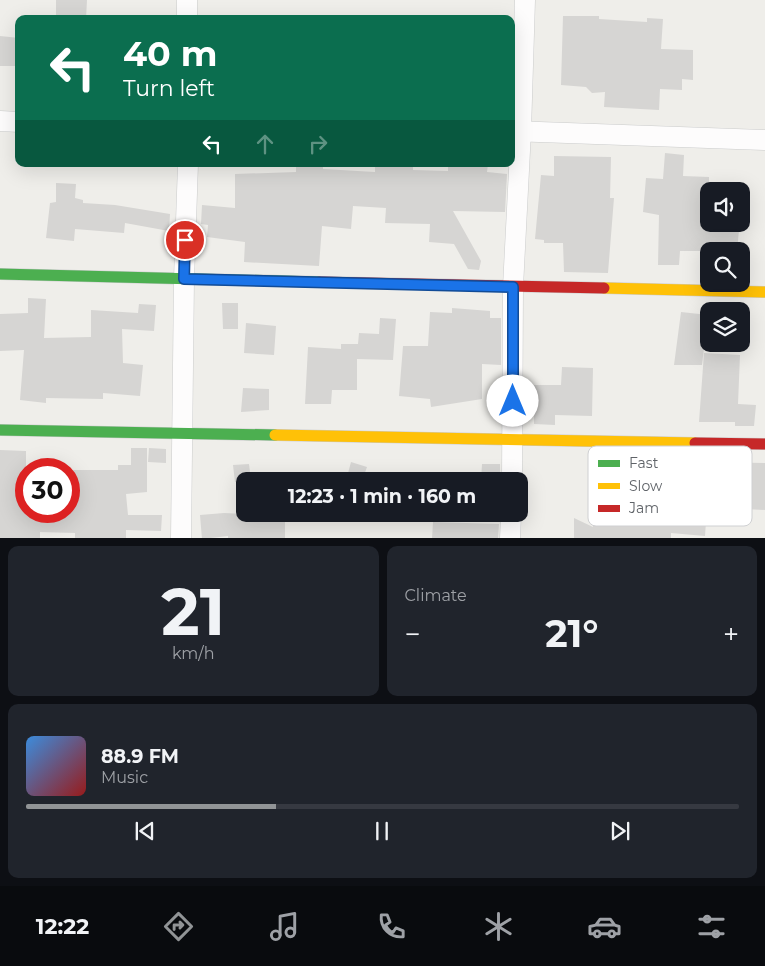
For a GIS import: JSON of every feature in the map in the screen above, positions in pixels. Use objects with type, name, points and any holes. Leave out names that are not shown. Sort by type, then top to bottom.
[{"type":"street","points":[[186,0],[187,15]]},
{"type":"street","points":[[512,472],[516,131],[525,0]]},
{"type":"street","points":[[0,121],[15,122]]},
{"type":"street","points":[[516,131],[765,140]]},
{"type":"street","points":[[181,538],[184,279],[188,167]]},
{"type":"street","points":[[0,274],[765,292]]},
{"type":"street","points":[[0,430],[765,444]]},
{"type":"street","points":[[510,522],[510,538]]},
{"type":"building","points":[[56,0],[87,0],[86,15],[56,15]]},
{"type":"building","points":[[563,16],[599,16],[599,19],[647,22],[647,18],[663,19],[661,49],[693,50],[693,80],[682,79],[682,90],[660,89],[659,110],[604,107],[605,92],[592,93],[586,87],[561,85]]},
{"type":"building","points":[[0,36],[15,38],[15,66],[0,66]]},
{"type":"building","points":[[665,153],[684,155],[683,176],[709,177],[709,182],[700,182],[700,232],[739,232],[738,242],[700,242],[700,251],[680,251],[679,265],[658,265],[659,215],[643,212],[646,178],[663,179]]},
{"type":"building","points":[[554,156],[611,157],[610,198],[614,198],[608,273],[564,272],[563,243],[544,243],[544,240],[535,239],[541,175],[554,176]]},
{"type":"building","points":[[296,167],[323,167],[323,169],[375,172],[375,167],[413,167],[413,170],[448,171],[448,167],[488,167],[487,172],[507,174],[505,212],[453,211],[481,261],[479,270],[468,269],[454,244],[429,242],[430,224],[385,223],[386,208],[353,206],[351,229],[322,226],[319,266],[244,262],[245,242],[207,237],[208,225],[201,224],[202,205],[235,208],[235,174],[296,172]]},
{"type":"building","points":[[56,183],[76,184],[75,198],[83,200],[83,203],[115,205],[170,214],[169,231],[125,223],[124,233],[75,229],[74,241],[46,238],[50,203],[56,202]]},
{"type":"building","points":[[28,298],[46,299],[44,338],[91,337],[91,310],[138,313],[139,304],[156,305],[154,331],[122,329],[123,363],[143,365],[140,396],[103,393],[103,399],[46,398],[46,403],[20,400],[24,350],[0,351],[0,314],[28,313]]},
{"type":"building","points":[[222,303],[238,303],[238,329],[223,329]]},
{"type":"building","points":[[452,308],[490,311],[490,318],[501,318],[501,365],[482,364],[482,399],[431,407],[430,399],[399,396],[403,346],[428,346],[430,312],[452,313]]},
{"type":"building","points":[[681,312],[700,314],[700,352],[704,352],[702,365],[674,365]]},
{"type":"building","points":[[380,318],[396,319],[393,360],[357,359],[357,390],[332,390],[331,404],[305,404],[308,347],[341,349],[341,344],[358,344],[359,333],[379,334]]},
{"type":"building","points":[[246,323],[276,326],[274,355],[244,353]]},
{"type":"building","points":[[704,353],[740,355],[738,404],[756,405],[754,426],[735,426],[735,422],[699,422]]},
{"type":"building","points":[[562,367],[593,368],[592,416],[555,415],[555,425],[534,424],[534,385],[561,385]]},
{"type":"building","points":[[243,388],[269,389],[269,410],[241,412]]},
{"type":"building","points":[[131,448],[147,448],[147,492],[126,494],[128,515],[162,515],[161,531],[126,530],[126,538],[75,538],[75,533],[40,532],[40,538],[0,538],[0,450],[26,451],[26,458],[15,458],[15,523],[80,523],[80,470],[118,470],[118,465],[131,465]]},
{"type":"building","points":[[149,448],[166,449],[166,463],[148,462]]},
{"type":"building","points":[[351,462],[367,467],[365,472],[348,472]]},
{"type":"building","points":[[752,463],[765,463],[765,510],[752,509]]},
{"type":"building","points":[[249,464],[250,472],[236,472],[235,482],[233,465]]},
{"type":"building","points":[[482,464],[500,464],[500,472],[482,472]]},
{"type":"building","points":[[236,514],[236,522],[285,522],[285,538],[228,538],[228,536],[202,538],[200,515]]},
{"type":"building","points":[[574,518],[593,527],[706,526],[705,536],[671,533],[671,538],[574,538]]},
{"type":"building","points":[[433,522],[499,524],[498,538],[432,538]]},
{"type":"traffic: fast","points":[[0,274],[319,282]]},
{"type":"traffic: fast","points":[[0,430],[275,435]]},
{"type":"traffic: slow","points":[[604,288],[765,292]]},
{"type":"traffic: slow","points":[[275,435],[695,443]]},
{"type":"traffic: jam","points":[[319,282],[604,288]]},
{"type":"traffic: jam","points":[[695,443],[765,444]]},
{"type":"route","points":[[185,240],[184,279],[513,287],[513,401]]}]
